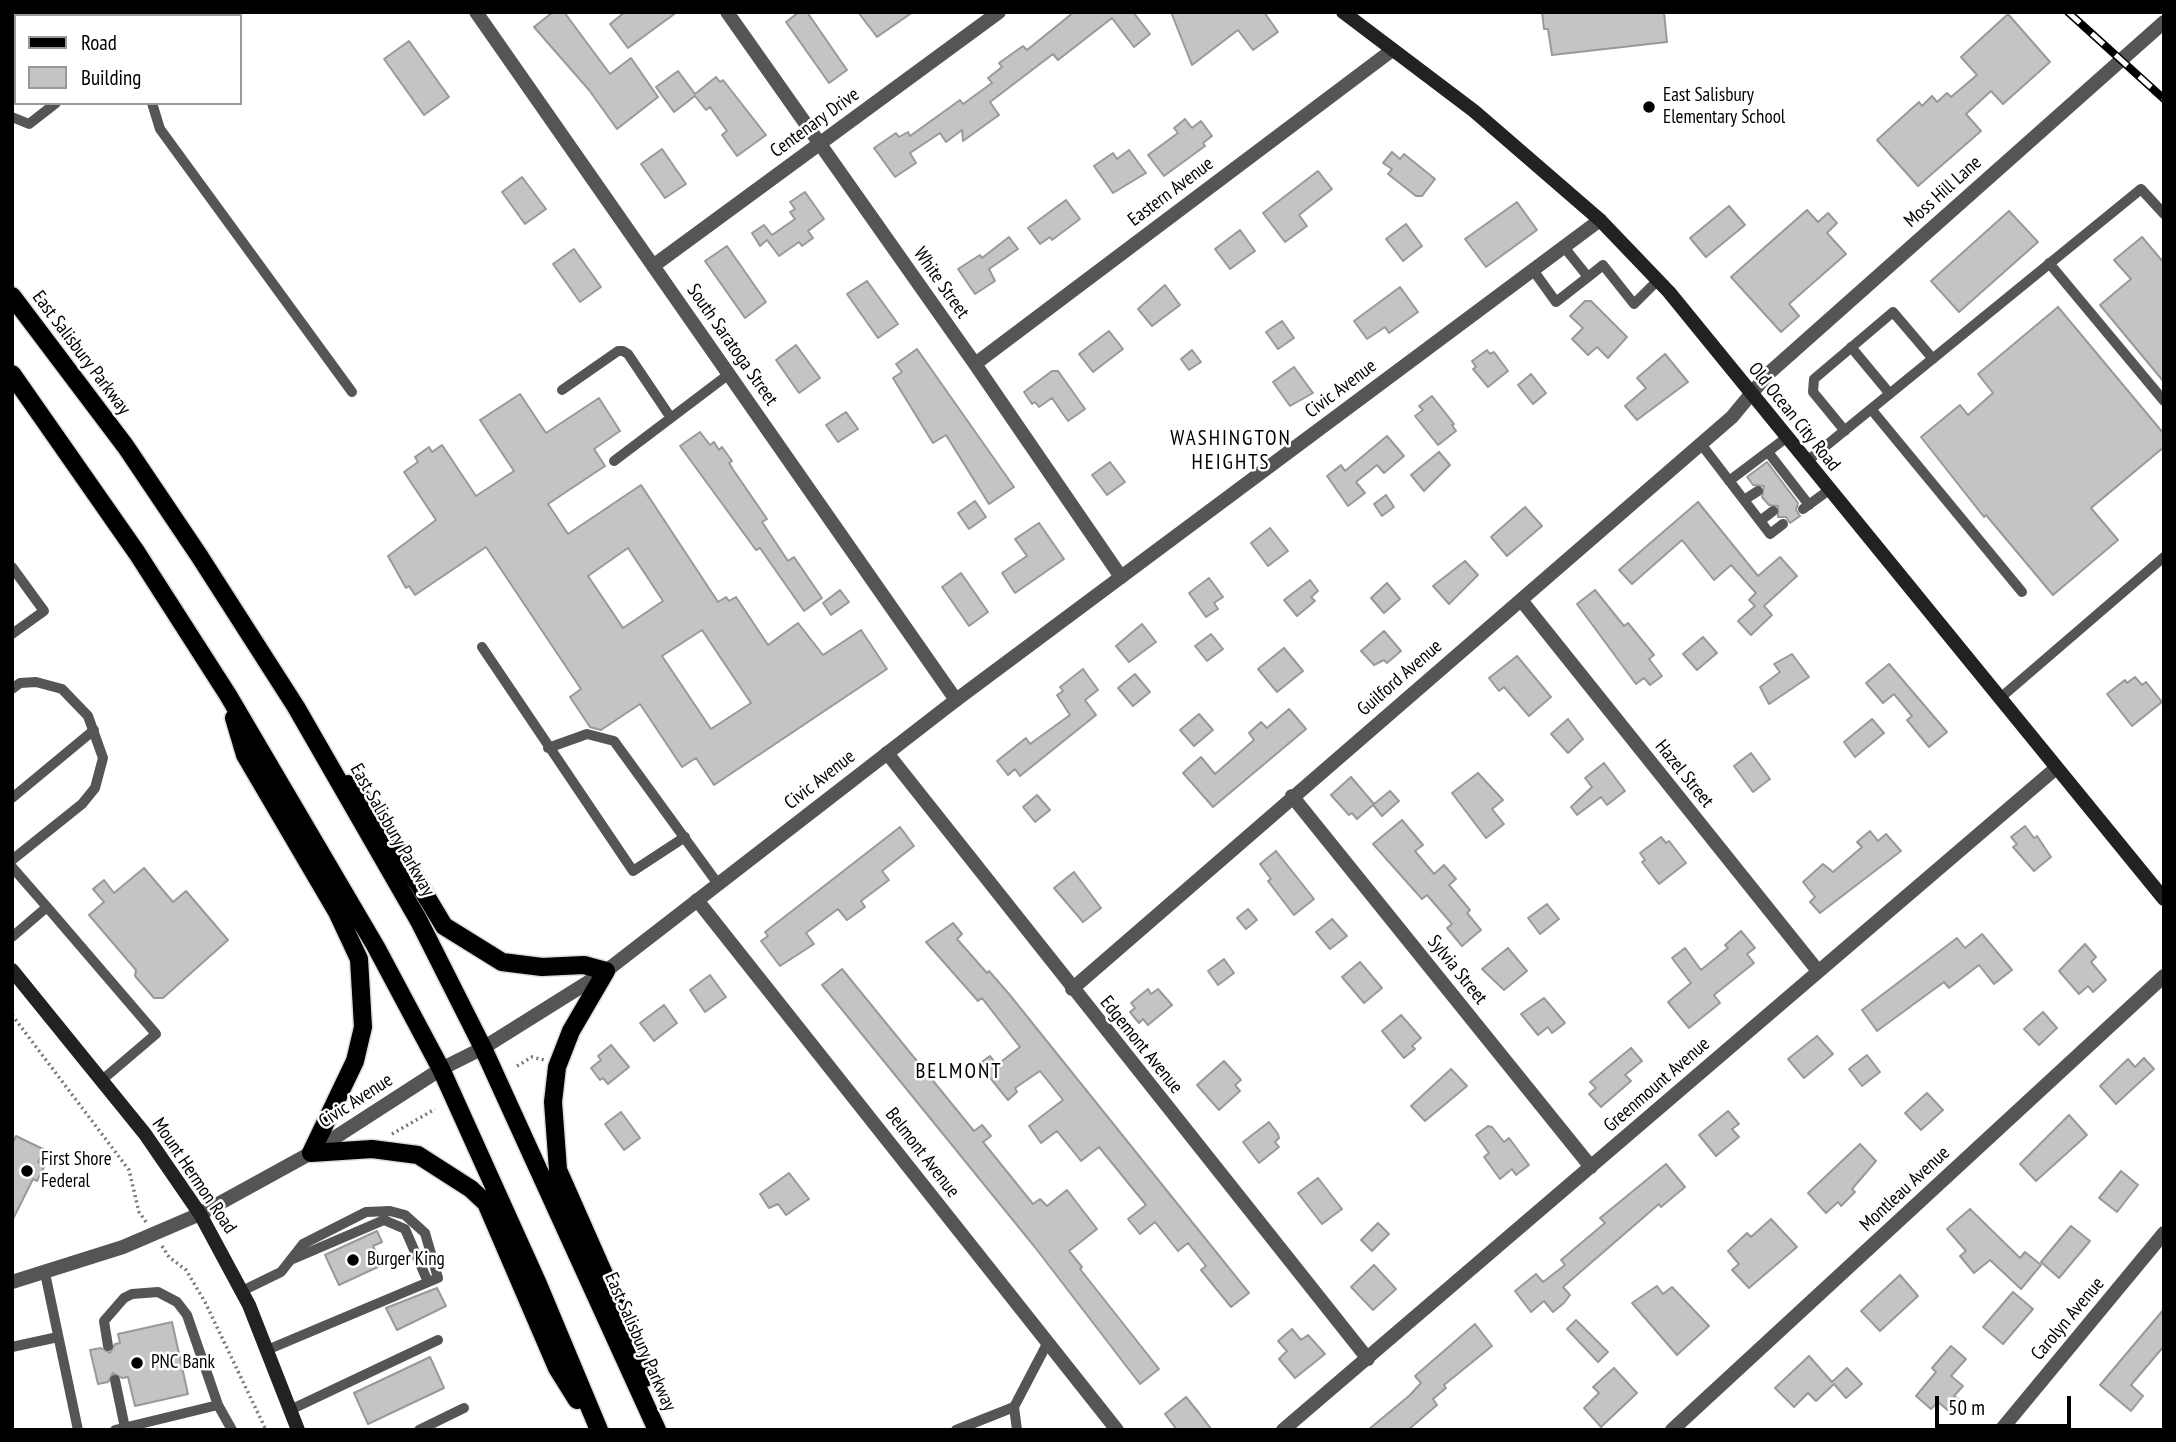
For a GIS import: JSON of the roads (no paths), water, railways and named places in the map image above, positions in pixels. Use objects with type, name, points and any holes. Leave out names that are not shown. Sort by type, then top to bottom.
[{"type":"main road","name":"Old Ocean City Road","points":[[1343,12],[1391,51],[1474,111],[1600,220],[1658,280],[2055,769],[2164,899]]},
{"type":"main road","name":"East Salisbury Parkway","points":[[12,296],[125,447],[296,706],[331,766],[419,921],[483,1048],[657,1430]]},
{"type":"main road","points":[[12,374],[129,542],[228,695],[376,947],[441,1069],[598,1430]]},
{"type":"main road","points":[[228,695],[245,755],[337,912],[359,960],[363,1027],[355,1061],[311,1153],[372,1149],[418,1155],[471,1189],[486,1203],[557,1368],[598,1430]]},
{"type":"main road","points":[[331,766],[375,811],[444,926],[502,962],[542,967],[584,965],[607,971],[571,1031],[557,1067],[553,1102],[558,1170],[626,1324],[662,1430]]},
{"type":"main road","name":"Mount Hermon Road","points":[[12,970],[102,1080],[200,1213],[242,1291],[298,1430]]},
{"type":"street","name":"South Saratoga Street","points":[[476,12],[956,700]]},
{"type":"street","name":"White Street","points":[[727,12],[975,364],[1121,578]]},
{"type":"street","name":"Centenary Drive","points":[[653,266],[999,12]]},
{"type":"street","name":"Moss Hill Lane","points":[[1751,394],[1769,373],[2164,22]]},
{"type":"street","name":"Eastern Avenue","points":[[975,364],[1391,51]]},
{"type":"street","name":"Civic Avenue","points":[[12,1282],[123,1247],[200,1213],[311,1153],[441,1069],[483,1048],[607,971],[956,700],[1600,220]]},
{"type":"street","name":"Guilford Avenue","points":[[1072,989],[1732,417],[1751,394]]},
{"type":"street","name":"Hazel Street","points":[[1521,600],[1818,971]]},
{"type":"street","name":"Edgemont Avenue","points":[[887,753],[1368,1359]]},
{"type":"street","name":"Greenmount Avenue","points":[[1283,1430],[2055,769]]},
{"type":"street","name":"Sylvia Street","points":[[1292,796],[1591,1167]]},
{"type":"street","name":"Belmont Avenue","points":[[697,900],[1117,1430]]},
{"type":"street","name":"Montleau Avenue","points":[[1672,1430],[2164,976]]},
{"type":"street","name":"Carolyn Avenue","points":[[2001,1430],[2164,1233]]},
{"type":"lane","points":[[12,117],[29,124],[53,105]]},
{"type":"lane","points":[[153,105],[160,129],[352,392]]},
{"type":"lane","points":[[1806,463],[2141,189],[2164,214]]},
{"type":"lane","points":[[1564,247],[1588,277]]},
{"type":"lane","points":[[2049,263],[2164,401]]},
{"type":"lane","points":[[1533,270],[1556,302],[1603,265],[1634,304],[1658,280]]},
{"type":"lane","points":[[1845,431],[1813,392],[1814,379],[1892,312],[1933,359]]},
{"type":"lane","points":[[1851,346],[1890,394]]},
{"type":"lane","points":[[562,390],[618,351],[623,351],[628,354],[671,418]]},
{"type":"lane","points":[[614,461],[729,374]]},
{"type":"lane","points":[[1871,409],[2022,592]]},
{"type":"lane","points":[[1729,481],[1786,438]]},
{"type":"lane","points":[[1701,444],[1770,534],[1783,524]]},
{"type":"lane","points":[[1768,452],[1780,474],[1806,507],[1829,490]]},
{"type":"lane","points":[[1744,500],[1758,491]]},
{"type":"lane","points":[[1760,521],[1773,511]]},
{"type":"lane","points":[[1998,699],[2164,557]]},
{"type":"lane","points":[[12,567],[44,611],[12,634]]},
{"type":"lane","points":[[482,647],[633,871],[684,837]]},
{"type":"lane","points":[[12,689],[20,683],[36,682],[62,689],[88,716],[103,758],[95,788],[82,804],[12,860]]},
{"type":"lane","points":[[12,798],[94,730]]},
{"type":"lane","points":[[548,748],[587,734],[614,741],[718,884]]},
{"type":"lane","points":[[12,867],[156,1034],[102,1080]]},
{"type":"lane","points":[[12,937],[47,907]]},
{"type":"lane","points":[[242,1291],[281,1272],[303,1244],[366,1212],[390,1211],[405,1215],[425,1233],[438,1278],[267,1350]]},
{"type":"lane","points":[[293,1259],[384,1220],[405,1229],[428,1282]]},
{"type":"lane","points":[[45,1273],[78,1430]]},
{"type":"lane","points":[[108,1346],[104,1321],[132,1294],[158,1292],[177,1302],[187,1315],[218,1405],[232,1430]]},
{"type":"lane","points":[[12,1347],[58,1337]]},
{"type":"lane","points":[[290,1410],[438,1340]]},
{"type":"lane","points":[[1017,1430],[1014,1407],[1048,1342]]},
{"type":"lane","points":[[115,1380],[120,1429],[218,1405]]},
{"type":"lane","points":[[956,1430],[1014,1407]]},
{"type":"lane","points":[[419,1430],[464,1408]]},
{"type":"lane","points":[[445,1417],[450,1430]]},
{"type":"railway","points":[[2068,12],[2164,99]]},
{"type":"place","name":"East Salisbury Elementary School","points":[[1649,107]]},
{"type":"place","name":"First Shore Federal","points":[[27,1171]]},
{"type":"place","name":"Burger King","points":[[353,1260]]},
{"type":"place","name":"PNC Bank","points":[[137,1363]]},
{"type":"district","name":"WASHINGTON HEIGHTS","points":[[1231,451]]},
{"type":"district","name":"BELMONT","points":[[959,1072]]}]
